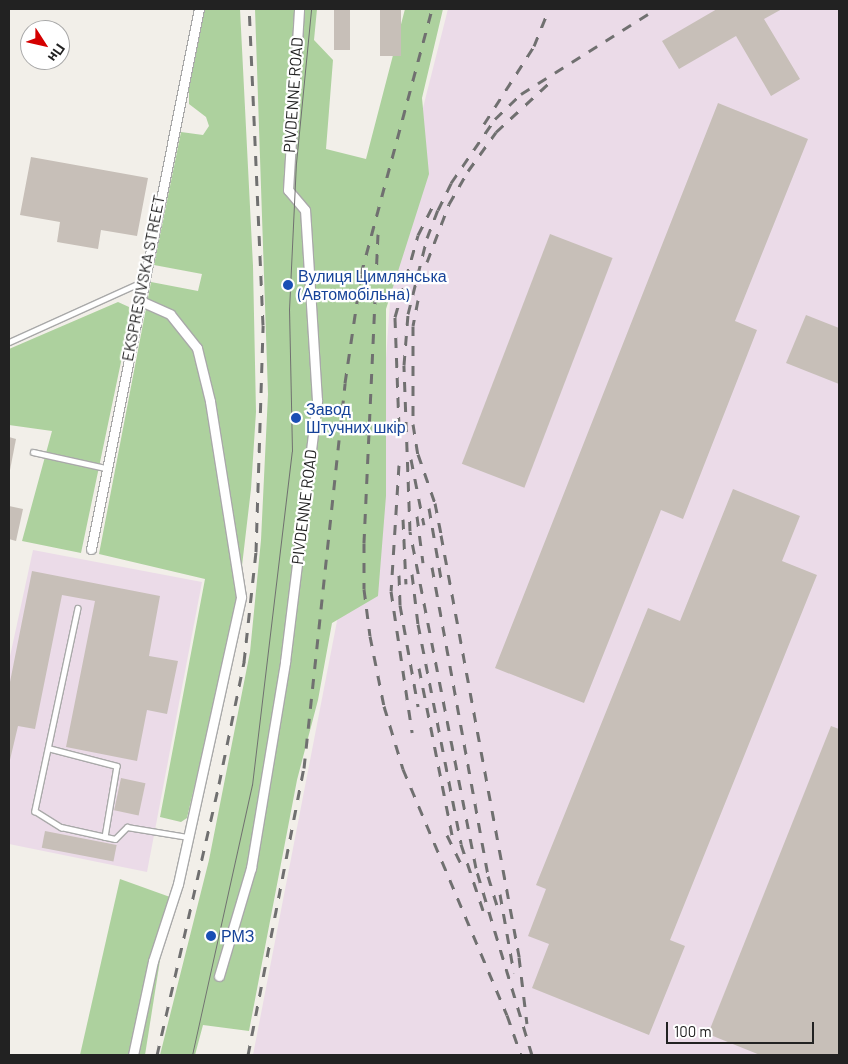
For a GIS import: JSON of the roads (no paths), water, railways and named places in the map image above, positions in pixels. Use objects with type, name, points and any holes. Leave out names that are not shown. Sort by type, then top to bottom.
[{"type":"street","name":"EKSPRESIVSKA STREET","points":[[91,548],[142,282],[199,9]]},
{"type":"street","name":"PIVDENNE ROAD","points":[[219,976],[252,868],[285,662],[317,400],[305,210],[288,190],[299,9]]},
{"type":"street","points":[[133,1055],[153,961],[178,884],[241,597],[210,402],[197,348],[170,314],[139,300]]},
{"type":"lane","points":[[9,342],[142,282]]},
{"type":"lane","points":[[34,452],[106,468]]},
{"type":"lane","points":[[78,608],[34,811],[61,827],[115,839],[127,827],[189,837]]},
{"type":"lane","points":[[48,748],[117,766],[105,837]]},
{"type":"tram line","points":[[192,1055],[252,785],[292,451],[289,310],[296,163],[311,9]]},
{"type":"railway","points":[[157,1055],[219,784],[244,662],[256,552],[263,325],[249,9]]},
{"type":"railway","points":[[248,1055],[304,768],[345,383],[361,274],[432,9]]},
{"type":"railway","points":[[484,124],[534,46],[549,9]]},
{"type":"railway","points":[[532,1055],[476,868],[410,531],[404,365],[408,314],[427,238],[438,210],[451,183],[495,119],[521,94],[656,9]]},
{"type":"railway","points":[[427,262],[449,204],[468,171],[496,132],[549,83]]},
{"type":"railway","points":[[399,427],[395,317],[418,235],[435,202]]},
{"type":"railway","points":[[378,234],[364,543],[364,589],[370,636],[384,706],[403,769],[507,1015],[521,1055]]},
{"type":"railway","points":[[418,300],[413,326],[413,424],[418,454],[435,503],[519,957],[527,1024]]},
{"type":"railway","points":[[411,459],[424,525]]},
{"type":"railway","points":[[399,465],[391,591],[412,732]]},
{"type":"railway","points":[[429,508],[442,584]]},
{"type":"railway","points":[[417,516],[423,563]]},
{"type":"railway","points":[[403,519],[406,584]]},
{"type":"railway","points":[[432,567],[488,876],[497,905]]},
{"type":"railway","points":[[412,574],[418,624],[461,844],[483,910]]},
{"type":"railway","points":[[399,575],[400,605],[418,706]]},
{"type":"railway","points":[[419,668],[453,840]]},
{"type":"railway","points":[[447,835],[462,866]]},
{"type":"railway","points":[[500,894],[514,973]]},
{"type":"place","name":"Вулиця Цимлянська (Автомобільна)","points":[[288,285]]},
{"type":"place","name":"Завод Штучних шкір","points":[[296,418]]},
{"type":"place","name":"РМЗ","points":[[211,936]]}]
